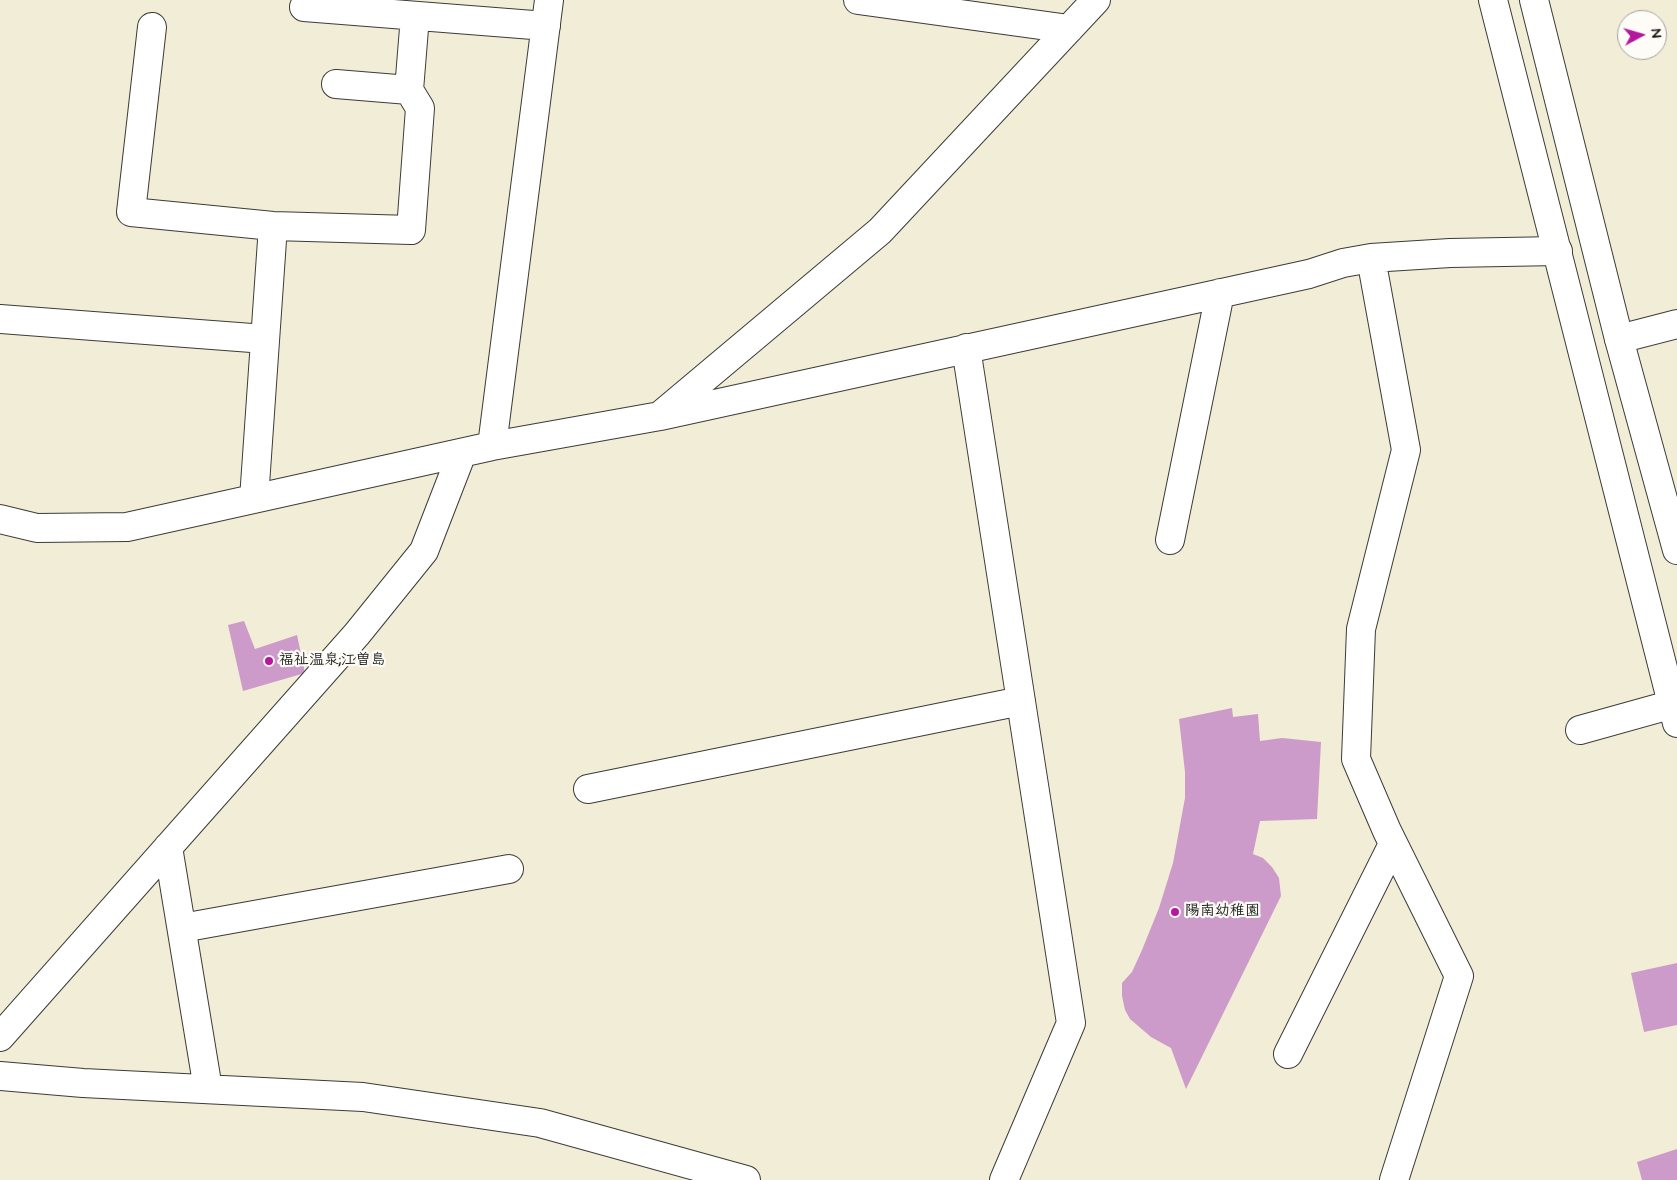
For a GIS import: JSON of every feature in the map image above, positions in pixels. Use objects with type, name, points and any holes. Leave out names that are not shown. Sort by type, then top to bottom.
[{"type":"street","points":[[858,0],[1069,29]]},
{"type":"street","points":[[660,416],[880,231],[1096,0]]},
{"type":"street","points":[[1534,0],[1619,339],[1677,550]]},
{"type":"street","points":[[1488,1],[1558,251],[1675,710],[1580,730]]},
{"type":"street","points":[[304,7],[415,16],[547,13],[492,446]]},
{"type":"street","points":[[152,27],[131,212],[273,226],[411,230],[420,108],[409,90],[415,16]]},
{"type":"street","points":[[336,84],[409,90]]},
{"type":"street","points":[[254,499],[273,226]]},
{"type":"street","points":[[0,519],[37,528],[127,526],[492,446],[660,416],[1309,274],[1343,263],[1371,258],[1450,253],[1558,251]]},
{"type":"street","points":[[1371,258],[1406,450],[1361,629],[1356,759],[1393,844],[1459,976],[1394,1180]]},
{"type":"street","points":[[1170,540],[1220,293]]},
{"type":"street","points":[[0,319],[265,339]]},
{"type":"street","points":[[1619,339],[1677,324]]},
{"type":"street","points":[[966,348],[1071,1023],[1004,1180]]},
{"type":"street","points":[[0,1037],[357,634],[424,551],[462,453]]},
{"type":"street","points":[[588,789],[1021,702]]},
{"type":"street","points":[[1288,1054],[1393,844]]},
{"type":"street","points":[[168,847],[208,1089]]},
{"type":"street","points":[[182,928],[510,869]]},
{"type":"street","points":[[0,1076],[83,1083],[364,1096],[540,1123],[746,1180]]},
{"type":"building","name":"福祉温泉;江曽島","points":[[244,621],[255,649],[297,635],[305,673],[243,691],[228,625]]},
{"type":"building","name":"陽南幼稚園","points":[[1232,708],[1233,717],[1258,714],[1260,741],[1282,738],[1321,742],[1317,819],[1260,821],[1253,854],[1263,858],[1272,867],[1279,878],[1281,896],[1186,1089],[1171,1048],[1151,1037],[1130,1019],[1125,1010],[1122,983],[1132,972],[1142,950],[1159,908],[1173,863],[1185,798],[1185,772],[1179,719]]},
{"type":"building","points":[[1677,963],[1677,1025],[1644,1032],[1631,973]]},
{"type":"building","points":[[1677,1149],[1677,1180],[1642,1180],[1637,1162]]},
{"type":"place","name":"福祉温泉;江曽島","points":[[269,661]]},
{"type":"place","name":"陽南幼稚園","points":[[1175,912]]}]
